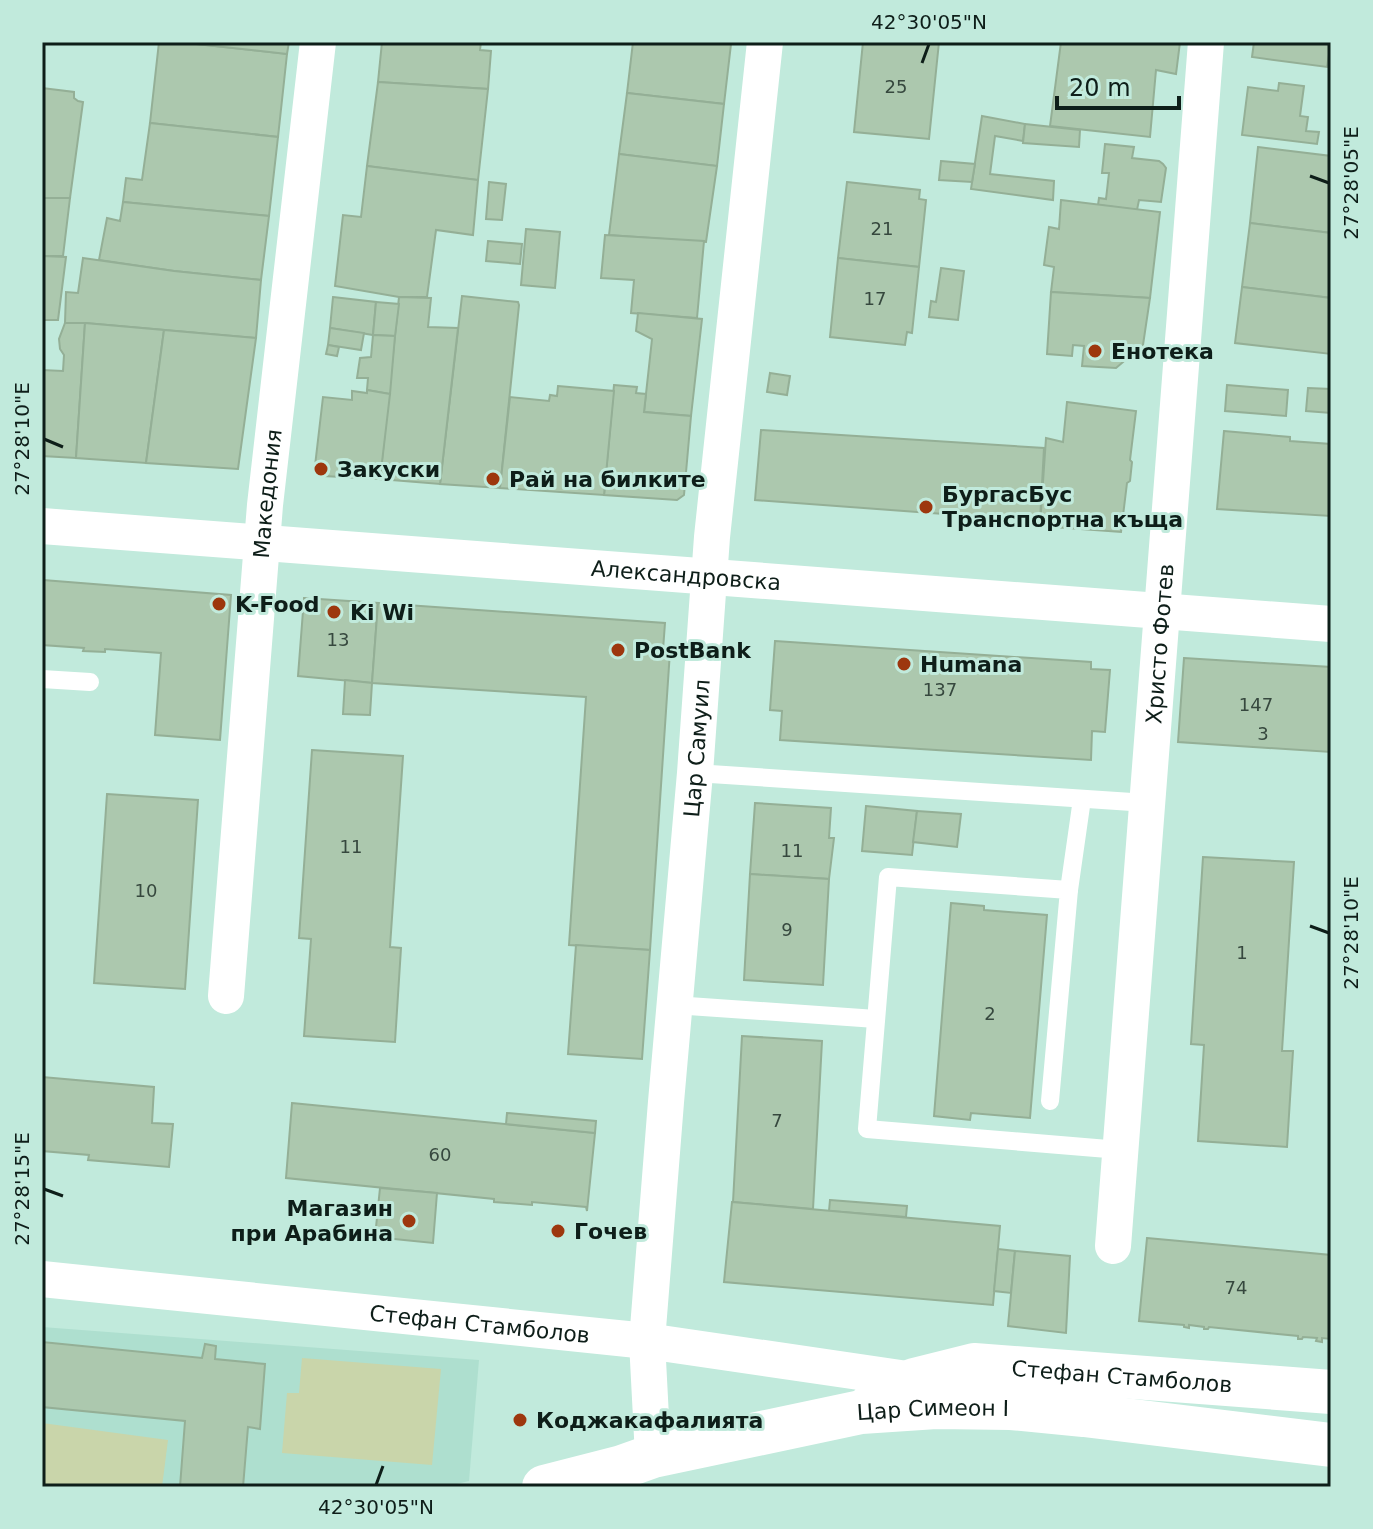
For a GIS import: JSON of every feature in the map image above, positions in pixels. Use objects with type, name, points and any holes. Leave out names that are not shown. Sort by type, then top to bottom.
[{"type":"street","name":"Македония","points":[[226,996],[265,505],[318,42]]},
{"type":"street","name":"Цар Самуил","points":[[653,1456],[647,1341],[695,773],[708,577],[765,42]]},
{"type":"street","name":"Христо Фотев","points":[[1113,1246],[1206,42]]},
{"type":"street","name":"Александровска","points":[[42,526],[1331,624]]},
{"type":"street","name":"Стефан Стамболов","points":[[42,1279],[647,1341],[914,1380]]},
{"type":"street","name":"Стефан Стамболов","points":[[861,1412],[914,1380],[974,1365],[1331,1392]]},
{"type":"street","name":"Цар Симеон I","points":[[544,1487],[653,1456],[861,1412],[936,1407],[1011,1408],[1084,1415],[1331,1445]]},
{"type":"lane","points":[[42,679],[90,682]]},
{"type":"lane","points":[[695,773],[1147,803]]},
{"type":"lane","points":[[1050,1101],[1069,890],[1082,799]]},
{"type":"lane","points":[[1069,890],[888,877],[867,1129],[1120,1150]]},
{"type":"lane","points":[[674,1005],[876,1019]]},
{"type":"shaded area","points":[[42,1327],[479,1360],[469,1481],[445,1487],[42,1487]]},
{"type":"shaded area","points":[[302,1358],[441,1369],[432,1465],[282,1453],[287,1393],[299,1393]]},
{"type":"shaded area","points":[[42,1423],[168,1440],[162,1487],[42,1487]]},
{"type":"building","points":[[159,42],[287,54],[278,137],[150,123]]},
{"type":"building","points":[[178,42],[289,42],[287,54]]},
{"type":"building","points":[[382,42],[481,42],[480,50],[491,51],[488,89],[378,82]]},
{"type":"building","points":[[633,42],[731,44],[724,104],[627,93]]},
{"type":"building","points":[[863,42],[939,42],[929,139],[854,132]]},
{"type":"building","points":[[1061,42],[1180,42],[1176,74],[1156,70],[1150,137],[1050,126]]},
{"type":"building","points":[[1254,42],[1331,42],[1327,67],[1252,57]]},
{"type":"building","points":[[378,82],[488,89],[478,180],[367,166]]},
{"type":"building","points":[[1279,83],[1304,86],[1300,116],[1308,117],[1306,131],[1319,132],[1317,144],[1242,135],[1248,87],[1278,91]]},
{"type":"building","points":[[42,88],[74,92],[74,98],[83,102],[70,198],[42,198]]},
{"type":"building","points":[[627,93],[724,104],[717,166],[619,154]]},
{"type":"building","points":[[982,116],[1025,124],[1023,141],[995,136],[990,174],[1054,181],[1053,200],[971,189]]},
{"type":"building","points":[[150,123],[278,137],[269,216],[123,202],[126,178],[142,180]]},
{"type":"building","points":[[1025,124],[1080,130],[1079,147],[1023,143]]},
{"type":"building","points":[[1105,144],[1134,147],[1132,158],[1163,164],[1166,168],[1161,202],[1139,200],[1137,210],[1098,205],[1099,198],[1106,199],[1109,173],[1102,173]]},
{"type":"building","points":[[1258,147],[1331,156],[1331,233],[1250,223]]},
{"type":"building","points":[[619,154],[717,166],[706,242],[609,235]]},
{"type":"building","points":[[941,161],[975,164],[972,182],[939,180]]},
{"type":"building","points":[[367,166],[478,180],[473,235],[436,230],[427,297],[399,297],[335,286],[343,215],[361,217]]},
{"type":"building","points":[[489,182],[506,184],[502,220],[486,219]]},
{"type":"building","points":[[847,182],[920,190],[919,199],[926,200],[919,267],[838,258]]},
{"type":"building","points":[[42,198],[70,198],[63,256],[42,256]]},
{"type":"building","points":[[1061,200],[1160,212],[1150,298],[1051,292],[1054,267],[1044,265],[1049,227],[1059,229]]},
{"type":"building","points":[[123,202],[269,216],[261,280],[99,260],[107,218],[120,221]]},
{"type":"building","points":[[1250,223],[1331,233],[1331,298],[1242,287]]},
{"type":"building","points":[[526,229],[560,232],[555,288],[521,285]]},
{"type":"building","points":[[605,235],[704,241],[697,318],[631,313],[634,280],[601,278]]},
{"type":"building","points":[[488,241],[522,244],[520,264],[486,261]]},
{"type":"building","points":[[42,256],[66,257],[58,320],[42,320]]},
{"type":"building","points":[[83,258],[261,280],[256,338],[65,323],[66,292],[78,293]]},
{"type":"building","points":[[838,258],[919,267],[912,333],[907,332],[905,345],[830,337]]},
{"type":"building","points":[[941,268],[964,271],[958,320],[929,317],[931,301],[936,302]]},
{"type":"building","points":[[1242,287],[1331,298],[1331,354],[1235,343]]},
{"type":"building","points":[[1051,292],[1150,298],[1143,345],[1116,368],[1082,366],[1084,346],[1073,345],[1072,356],[1047,354]]},
{"type":"building","points":[[462,296],[518,302],[519,305],[500,488],[440,484]]},
{"type":"building","points":[[333,297],[376,302],[373,335],[330,328]]},
{"type":"building","points":[[399,297],[431,298],[428,327],[458,328],[440,484],[380,479]]},
{"type":"building","points":[[376,302],[399,304],[395,336],[373,335]]},
{"type":"building","points":[[638,313],[702,319],[691,416],[644,412],[652,339],[636,331]]},
{"type":"building","points":[[65,323],[85,323],[76,458],[42,456],[42,370],[63,371],[64,355],[59,339]]},
{"type":"building","points":[[85,323],[164,330],[146,463],[76,458]]},
{"type":"building","points":[[330,328],[364,333],[361,350],[328,345]]},
{"type":"building","points":[[164,330],[256,338],[238,469],[146,463]]},
{"type":"building","points":[[373,335],[395,336],[390,394],[367,390],[368,378],[357,378],[360,358],[371,357]]},
{"type":"building","points":[[328,345],[339,347],[337,356],[326,354]]},
{"type":"building","points":[[770,373],[790,376],[787,395],[767,392]]},
{"type":"building","points":[[614,385],[637,387],[636,393],[646,394],[644,412],[691,416],[684,495],[677,500],[604,495]]},
{"type":"building","points":[[1227,385],[1288,390],[1286,416],[1225,411]]},
{"type":"building","points":[[558,386],[614,391],[604,495],[500,488],[510,397],[549,401],[550,395],[557,396]]},
{"type":"building","points":[[1308,388],[1331,389],[1331,413],[1306,411]]},
{"type":"building","points":[[367,390],[390,394],[380,479],[323,476],[315,466],[323,397],[352,400],[352,391],[367,393]]},
{"type":"building","points":[[1067,402],[1136,411],[1130,481],[1127,483],[1121,532],[1040,526],[1046,438],[1063,442]]},
{"type":"building","points":[[761,430],[1044,448],[1040,521],[755,500]]},
{"type":"building","points":[[1224,431],[1331,444],[1331,516],[1217,509]]},
{"type":"building","points":[[43,580],[231,595],[220,740],[155,735],[161,653],[105,649],[105,652],[83,651],[84,648],[42,645]]},
{"type":"building","points":[[304,598],[378,603],[372,683],[298,676]]},
{"type":"building","points":[[378,603],[665,623],[663,650],[670,651],[650,950],[569,945],[586,697],[372,683]]},
{"type":"building","points":[[775,641],[1091,662],[1091,669],[1110,670],[1105,732],[1092,731],[1091,760],[780,740],[782,711],[770,710]]},
{"type":"building","points":[[1184,658],[1331,667],[1331,752],[1178,742]]},
{"type":"building","points":[[345,680],[372,683],[370,715],[343,714]]},
{"type":"building","points":[[312,750],[403,756],[390,947],[401,948],[395,1042],[304,1036],[311,939],[299,938]]},
{"type":"building","points":[[107,794],[198,800],[185,989],[94,983]]},
{"type":"building","points":[[755,803],[831,808],[829,838],[834,838],[829,879],[750,874]]},
{"type":"building","points":[[866,806],[917,811],[912,855],[862,851]]},
{"type":"building","points":[[917,811],[961,814],[957,847],[913,842]]},
{"type":"building","points":[[1203,857],[1294,862],[1282,1051],[1293,1051],[1287,1147],[1198,1141],[1204,1045],[1191,1044]]},
{"type":"building","points":[[750,874],[829,879],[823,985],[744,980]]},
{"type":"building","points":[[951,903],[984,906],[984,910],[1047,915],[1030,1118],[971,1113],[970,1120],[934,1116]]},
{"type":"building","points":[[576,945],[650,950],[642,1059],[568,1054]]},
{"type":"building","points":[[742,1036],[822,1041],[813,1209],[733,1202]]},
{"type":"building","points":[[42,1077],[154,1087],[152,1123],[173,1124],[169,1167],[88,1160],[89,1155],[42,1151]]},
{"type":"building","points":[[292,1103],[595,1133],[587,1211],[586,1207],[494,1202],[494,1199],[286,1178]]},
{"type":"building","points":[[507,1113],[596,1121],[595,1133],[506,1124]]},
{"type":"building","points":[[380,1188],[437,1193],[433,1243],[375,1237]]},
{"type":"building","points":[[830,1200],[907,1206],[906,1217],[829,1211]]},
{"type":"building","points":[[732,1202],[1000,1226],[993,1305],[724,1282]]},
{"type":"building","points":[[1147,1238],[1331,1255],[1331,1339],[1322,1338],[1322,1342],[1316,1341],[1317,1338],[1298,1339],[1298,1336],[1139,1321]]},
{"type":"building","points":[[998,1249],[1015,1251],[1011,1293],[994,1291]]},
{"type":"building","points":[[1015,1251],[1070,1256],[1066,1333],[1008,1326]]},
{"type":"building","points":[[42,1342],[202,1358],[205,1344],[216,1346],[215,1359],[265,1364],[260,1429],[248,1427],[243,1487],[180,1487],[185,1421],[42,1407]]},
{"type":"place","name":"Енотека","points":[[1095,351]]},
{"type":"place","name":"Закуски","points":[[321,469]]},
{"type":"place","name":"Рай на билките","points":[[493,479]]},
{"type":"place","name":"БургасБус Транспортна къща","points":[[926,507]]},
{"type":"place","name":"K-Food","points":[[219,604]]},
{"type":"place","name":"Ki Wi","points":[[334,612]]},
{"type":"place","name":"PostBank","points":[[618,650]]},
{"type":"place","name":"Humana","points":[[904,664]]},
{"type":"place","name":"Магазин при Арабина","points":[[409,1221]]},
{"type":"place","name":"Гочев","points":[[558,1231]]},
{"type":"place","name":"Коджакафалията","points":[[520,1420]]}]
